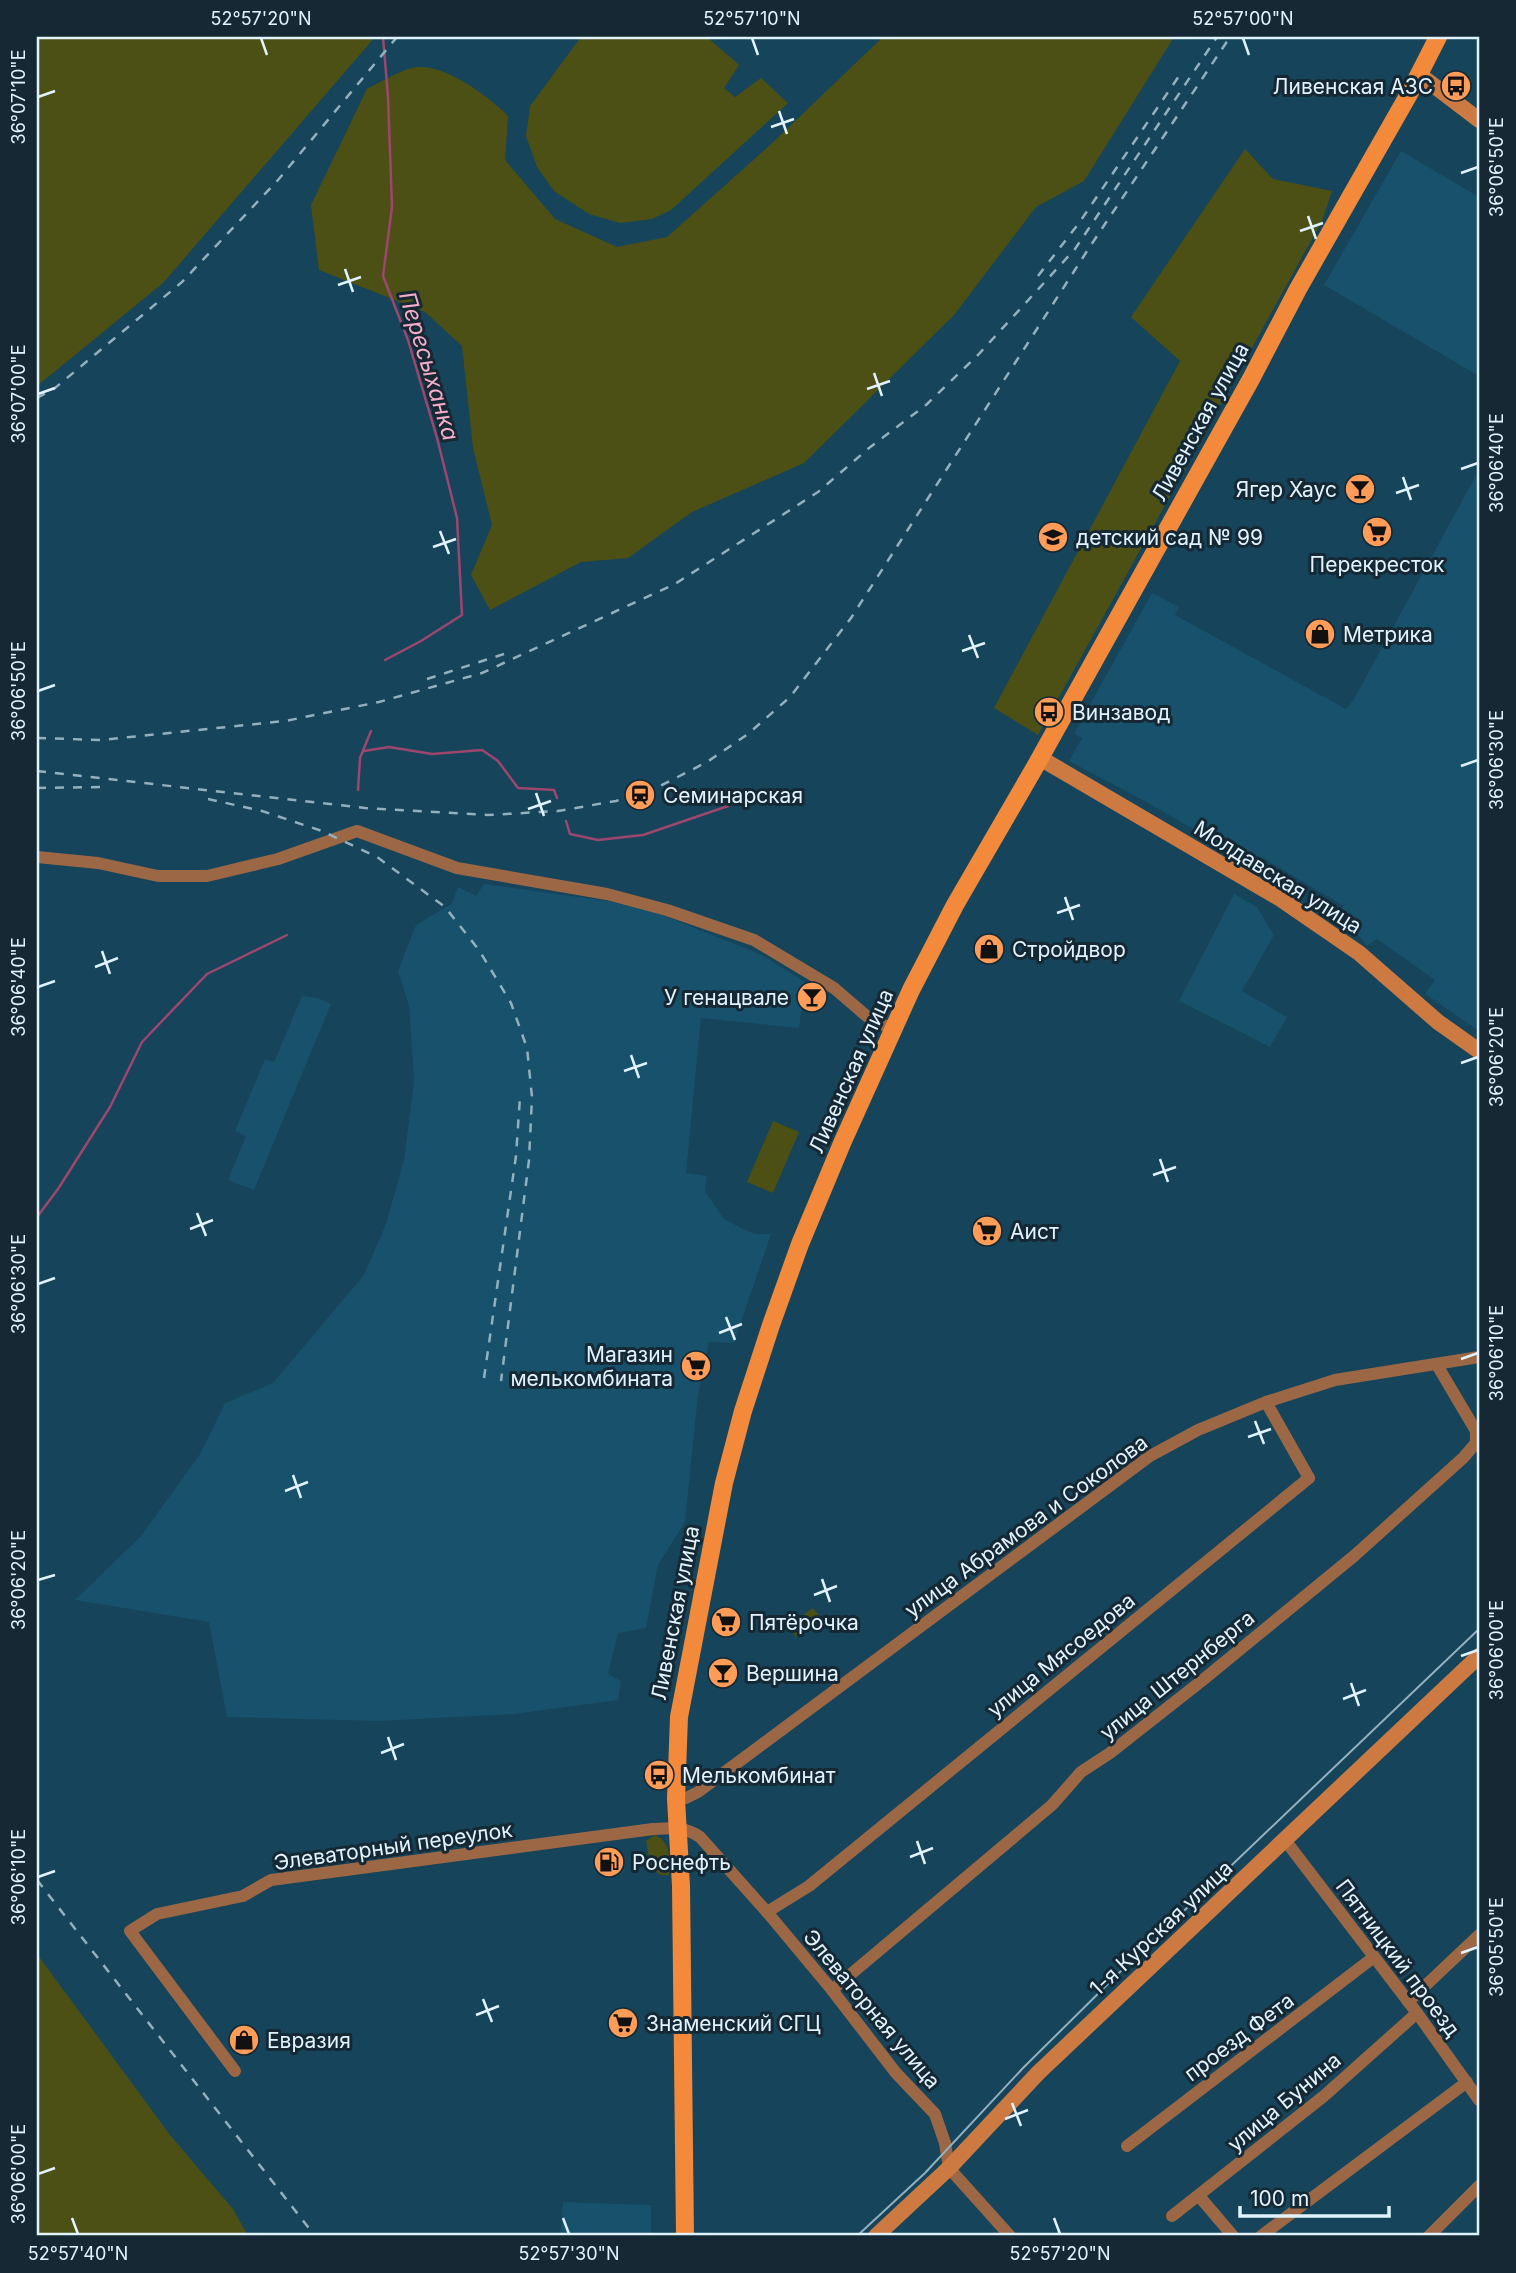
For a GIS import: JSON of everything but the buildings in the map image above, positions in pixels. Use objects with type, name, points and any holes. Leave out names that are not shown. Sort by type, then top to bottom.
[{"type":"main road","name":"Ливенская улица","points":[[685,2236],[681,1886],[676,1799],[679,1717],[723,1483],[743,1411],[800,1244],[871,1075],[955,905],[1245,390],[1298,289],[1420,75],[1438,37]]},
{"type":"street","points":[[1420,75],[1479,120]]},
{"type":"street","name":"Молдавская улица","points":[[1040,758],[1279,898],[1359,953],[1438,1022],[1479,1051]]},
{"type":"street","points":[[37,857],[98,863],[158,876],[207,876],[278,859],[358,831],[457,868],[607,894],[667,910],[754,940],[834,988],[870,1018],[893,1029]]},
{"type":"street","name":"улица Абрамова и Соколова","points":[[676,1799],[694,1795],[1150,1456],[1198,1430],[1266,1402],[1335,1380],[1479,1357]]},
{"type":"street","name":"улица Штернберга","points":[[832,1990],[1052,1805],[1081,1772],[1194,1688],[1354,1556],[1463,1458],[1476,1443],[1476,1431],[1437,1365]]},
{"type":"street","name":"улица Мясоедова","points":[[766,1912],[810,1886],[1309,1478],[1266,1402]]},
{"type":"street","name":"1-я Курская улица","points":[[876,2236],[949,2168],[1038,2073],[1479,1656]]},
{"type":"street","name":"Элеваторная улица","points":[[677,1827],[688,1829],[700,1837],[832,1990],[896,2073],[935,2114],[945,2143],[949,2168]]},
{"type":"street","name":"Элеваторный переулок","points":[[235,2071],[130,1931],[157,1914],[243,1896],[271,1881],[677,1827]]},
{"type":"street","name":"Пятницкий проезд","points":[[1285,1840],[1413,2008],[1479,2100]]},
{"type":"street","name":"улица Бунина","points":[[1172,2216],[1324,2096],[1413,2008],[1479,1935]]},
{"type":"street","name":"проезд Фета","points":[[1127,2147],[1374,1957]]},
{"type":"street","points":[[1261,2236],[1467,2082]]},
{"type":"street","points":[[949,2168],[1010,2236]]},
{"type":"street","points":[[1429,2236],[1479,2186]]},
{"type":"street","points":[[1199,2196],[1233,2236]]},
{"type":"shaded area","points":[[1401,151],[1479,197],[1479,376],[1324,285]]},
{"type":"shaded area","points":[[1479,470],[1479,1031],[1425,994],[1435,980],[1377,939],[1367,946],[1340,910],[1344,906],[1261,857],[1256,865],[1069,761],[1082,738],[1074,733],[1152,593],[1179,607],[1175,615],[1346,709],[1354,699]]},
{"type":"shaded area","points":[[484,884],[608,901],[660,914],[762,955],[805,982],[799,1028],[701,1018],[686,1173],[707,1176],[705,1191],[724,1219],[756,1234],[771,1234],[734,1343],[709,1342],[698,1395],[685,1522],[658,1565],[646,1628],[618,1633],[608,1674],[621,1681],[618,1700],[514,1714],[379,1721],[227,1717],[209,1622],[75,1600],[141,1536],[200,1454],[225,1403],[273,1383],[364,1275],[386,1224],[404,1160],[414,1081],[409,1006],[398,971],[416,925],[451,904],[458,887],[476,896]]},
{"type":"shaded area","points":[[1234,894],[1257,907],[1274,935],[1242,991],[1287,1017],[1270,1047],[1179,1001]]},
{"type":"shaded area","points":[[302,996],[331,1004],[254,1190],[228,1180],[246,1136],[235,1131],[265,1059],[274,1062]]},
{"type":"shaded area","points":[[563,2202],[651,2205],[651,2236],[560,2236]]},
{"type":"green space","points":[[37,37],[375,37],[163,283],[37,386]]},
{"type":"green space","points":[[581,37],[707,37],[739,65],[724,88],[735,97],[761,78],[788,103],[671,210],[652,219],[620,223],[589,214],[554,191],[537,167],[526,136],[530,106]]},
{"type":"green space","points":[[883,37],[1174,37],[1084,181],[1036,207],[954,315],[804,463],[692,512],[628,558],[581,562],[490,610],[471,575],[492,525],[473,448],[462,346],[425,312],[319,270],[311,205],[367,89],[412,68],[424,67],[464,82],[508,116],[505,160],[555,219],[617,247],[667,237],[769,146]]},
{"type":"green space","points":[[1245,149],[1273,179],[1332,191],[1322,221],[1038,735],[994,708],[1180,361],[1131,317]]},
{"type":"green space","points":[[773,1121],[799,1132],[773,1193],[747,1182]]},
{"type":"green space","points":[[813,1608],[821,1618],[796,1637],[788,1626]]},
{"type":"green space","points":[[655,1835],[667,1847],[669,1875],[658,1873],[652,1865],[646,1841]]},
{"type":"green space","points":[[37,1954],[170,2135],[233,2209],[248,2236],[37,2236]]},
{"type":"waterway","name":"Пересыханка","points":[[383,37],[392,207],[383,276],[408,340],[457,518],[462,615],[385,660]]},
{"type":"waterway","points":[[358,790],[360,758],[371,731]]},
{"type":"waterway","points":[[364,751],[389,747],[432,754],[482,750],[498,761],[518,788],[554,790],[557,798]]},
{"type":"waterway","points":[[566,821],[570,834],[598,840],[643,835],[728,806]]},
{"type":"waterway","name":"Пересыханка","points":[[37,1217],[110,1107],[142,1042],[207,974],[287,935]]},
{"type":"tram line","points":[[857,2236],[925,2173],[1023,2068],[1122,1970],[1479,1629]]},
{"type":"railway","points":[[37,398],[55,388],[182,282],[278,180],[397,37]]},
{"type":"railway","points":[[37,738],[101,740],[285,721],[379,702],[482,673],[675,584],[818,492],[869,448],[926,405],[978,355],[1075,249],[1217,37]]},
{"type":"railway","points":[[37,771],[365,808],[488,815],[558,811],[616,801],[660,786],[707,762],[748,734],[790,697],[851,618],[1089,248],[1230,37]]},
{"type":"railway","points":[[1038,276],[1079,223],[1179,76]]},
{"type":"railway","points":[[427,679],[507,653]]},
{"type":"railway","points":[[37,788],[100,787]]},
{"type":"railway","points":[[208,799],[262,811],[322,831],[377,857],[445,907],[479,950],[511,1003],[527,1048],[532,1097],[529,1160],[501,1381]]},
{"type":"railway","points":[[484,1378],[516,1156],[520,1097]]},
{"type":"railway","points":[[37,1880],[315,2236]]},
{"type":"place","name":"Ливенская АЗС","points":[[1456,86]]},
{"type":"place","name":"Ягер Хаус","points":[[1360,489]]},
{"type":"place","name":"Перекресток","points":[[1377,532]]},
{"type":"place","name":"детский сад № 99","points":[[1053,537]]},
{"type":"place","name":"Метрика","points":[[1320,634]]},
{"type":"place","name":"Винзавод","points":[[1049,712]]},
{"type":"place","name":"Семинарская","points":[[640,795]]},
{"type":"place","name":"Стройдвор","points":[[989,949]]},
{"type":"place","name":"У генацвале","points":[[812,997]]},
{"type":"place","name":"Аист","points":[[987,1231]]},
{"type":"place","name":"Магазин мелькомбината","points":[[696,1366]]},
{"type":"place","name":"Пятёрочка","points":[[726,1622]]},
{"type":"place","name":"Вершина","points":[[723,1673]]},
{"type":"place","name":"Мелькомбинат","points":[[659,1775]]},
{"type":"place","name":"Роснефть","points":[[609,1862]]},
{"type":"place","name":"Знаменский СГЦ","points":[[623,2023]]},
{"type":"place","name":"Евразия","points":[[244,2040]]}]
